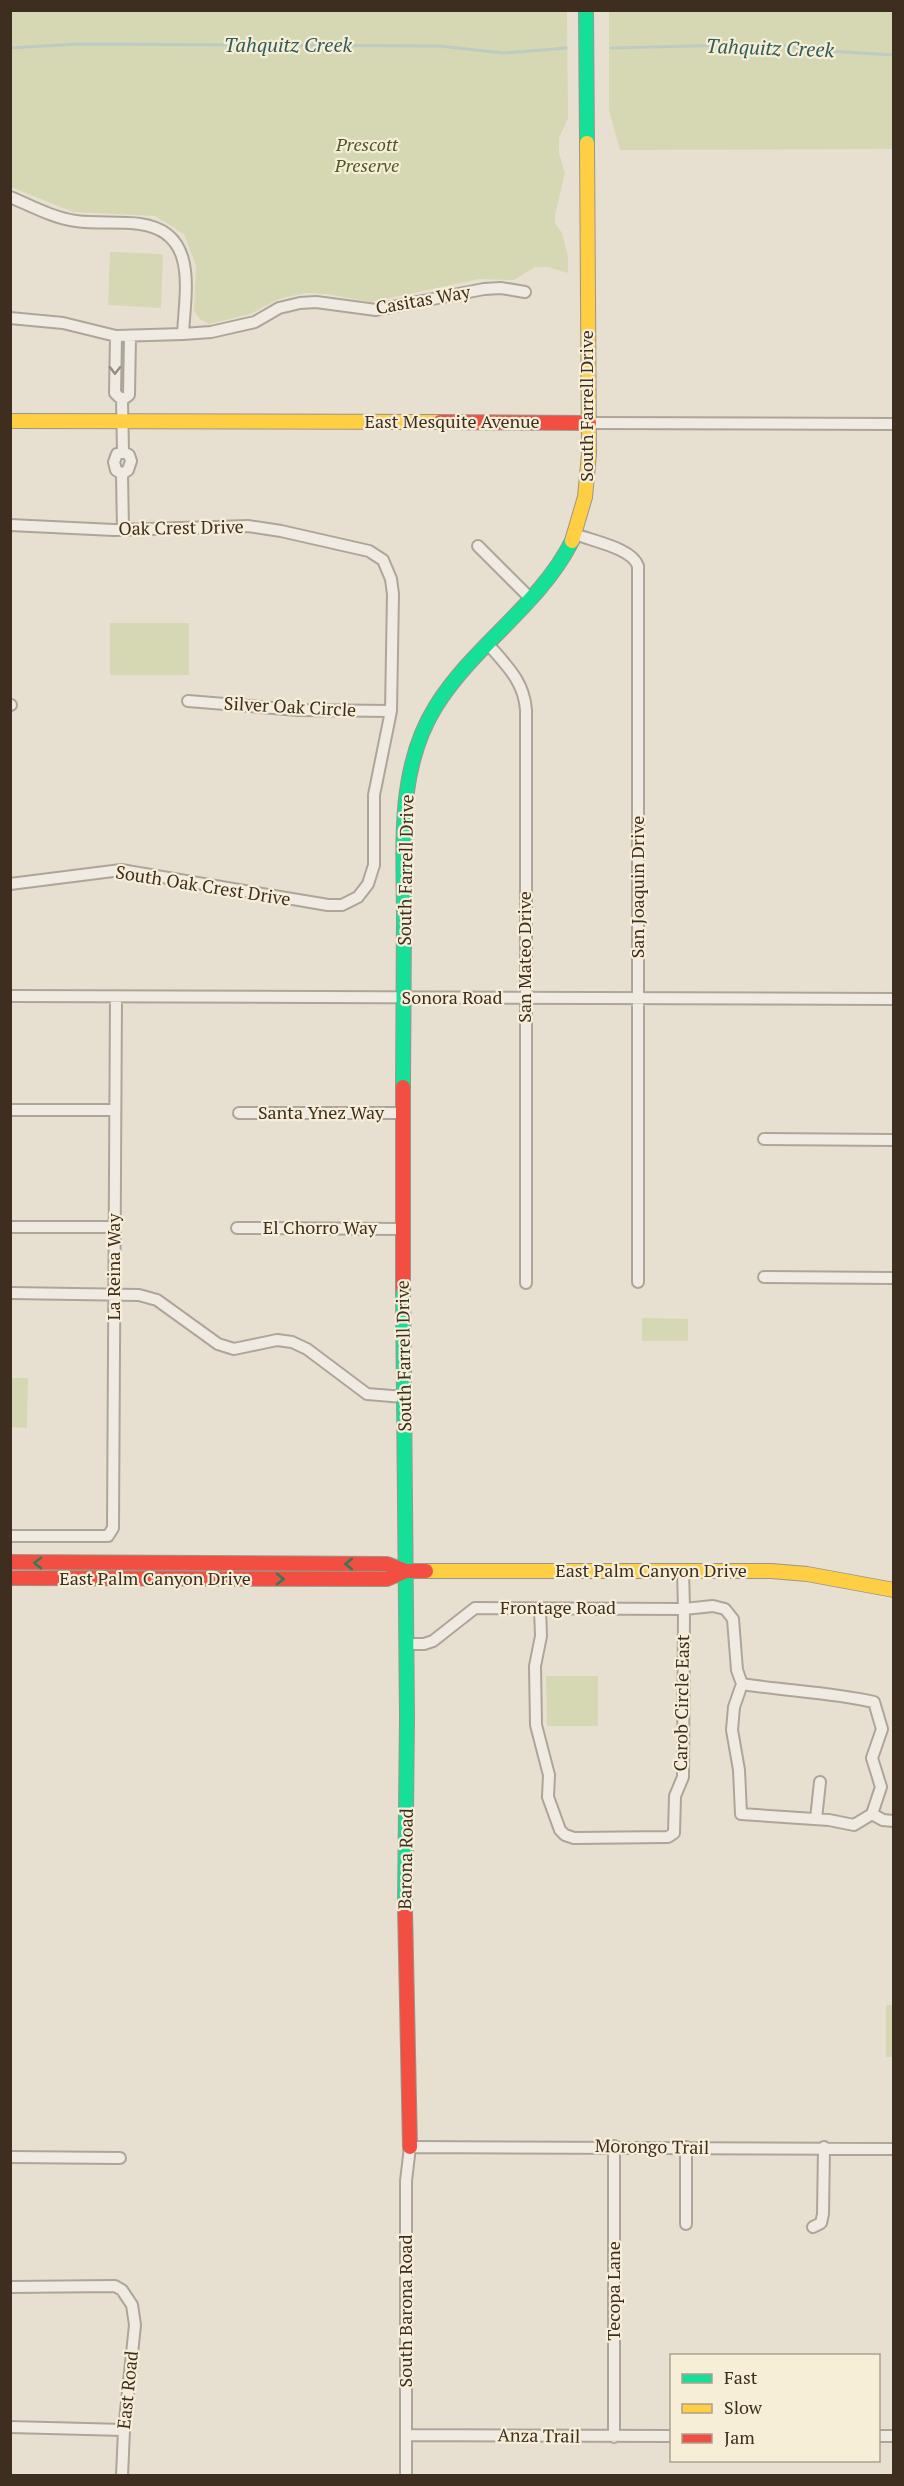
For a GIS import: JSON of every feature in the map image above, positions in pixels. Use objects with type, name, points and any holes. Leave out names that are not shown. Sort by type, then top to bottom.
[{"type":"street","name":"South Farrell Drive","points":[[406,1571],[403,1229],[404,813],[411,765],[423,729],[433,710],[453,680],[531,599],[567,551],[575,534],[586,493],[589,423],[586,10]]},
{"type":"street","points":[[10,197],[60,219],[78,222],[140,224],[154,227],[168,235],[180,247],[184,263],[183,334]]},
{"type":"street","name":"Casitas Way","points":[[10,318],[63,323],[97,333],[130,337],[211,332],[255,322],[279,308],[300,303],[316,302],[376,310],[484,289],[501,288],[525,292]]},
{"type":"street","points":[[116,336],[115,393],[122,400],[123,452],[129,454],[130,461],[128,470],[122,474],[123,530]]},
{"type":"street","points":[[122,400],[129,395],[130,337]]},
{"type":"street","name":"East Mesquite Avenue","points":[[10,421],[894,424]]},
{"type":"street","name":"Oak Crest Drive","points":[[10,525],[123,530],[248,526],[349,544],[369,550],[382,560],[391,579],[393,594],[391,711]]},
{"type":"street","name":"San Joaquin Drive","points":[[575,534],[628,553],[635,558],[638,566],[638,1282]]},
{"type":"street","points":[[477,546],[531,599]]},
{"type":"street","name":"San Mateo Drive","points":[[487,643],[518,678],[525,696],[526,1283]]},
{"type":"street","name":"Silver Oak Circle","points":[[189,701],[298,710],[391,711]]},
{"type":"street","name":"South Oak Crest Drive","points":[[10,884],[121,870],[328,905],[342,905],[358,897],[368,884],[374,865],[374,795],[391,711]]},
{"type":"street","name":"Sonora Road","points":[[10,996],[894,999]]},
{"type":"street","name":"La Reina Way","points":[[10,1536],[108,1536],[112,1528],[116,997]]},
{"type":"street","points":[[10,1110],[115,1110]]},
{"type":"street","name":"Santa Ynez Way","points":[[239,1113],[403,1113]]},
{"type":"street","points":[[764,1139],[894,1140]]},
{"type":"street","points":[[10,1227],[113,1227]]},
{"type":"street","name":"El Chorro Way","points":[[237,1228],[403,1229]]},
{"type":"street","points":[[764,1277],[894,1278]]},
{"type":"street","points":[[10,1293],[139,1295],[157,1300],[218,1344],[234,1349],[277,1340],[292,1342],[307,1349],[367,1394],[404,1396]]},
{"type":"street","name":"East Palm Canyon Drive","points":[[10,1562],[387,1564],[406,1571],[683,1570],[807,1574],[894,1590]]},
{"type":"street","points":[[683,1570],[684,1609]]},
{"type":"street","name":"East Palm Canyon Drive","points":[[10,1578],[387,1579],[406,1571]]},
{"type":"street","name":"Barona Road","points":[[406,1571],[405,1960],[410,2147]]},
{"type":"street","name":"Frontage Road","points":[[406,1644],[424,1644],[433,1641],[475,1608],[684,1609],[713,1606],[725,1609],[733,1619],[737,1670],[742,1684]]},
{"type":"street","name":"Carob Circle East","points":[[540,1608],[541,1643],[535,1666],[536,1725],[549,1775],[548,1797],[560,1830],[565,1835],[574,1838],[668,1837],[674,1833],[675,1796],[683,1777],[684,1609]]},
{"type":"street","points":[[742,1684],[787,1691],[839,1694],[874,1702],[882,1730],[872,1758],[881,1787],[872,1814],[854,1825],[816,1819],[741,1814],[739,1770],[732,1730],[734,1707],[742,1684]]},
{"type":"street","points":[[882,1730],[894,1731]]},
{"type":"street","points":[[816,1819],[820,1782]]},
{"type":"street","points":[[872,1814],[883,1820],[894,1821]]},
{"type":"street","name":"Morongo Trail","points":[[410,2147],[614,2146],[894,2149]]},
{"type":"street","name":"Tecopa Lane","points":[[614,2146],[614,2437]]},
{"type":"street","name":"South Barona Road","points":[[406,2475],[406,2181],[410,2147]]},
{"type":"street","points":[[686,2147],[686,2224]]},
{"type":"street","points":[[813,2227],[820,2223],[824,2214],[824,2148]]},
{"type":"street","points":[[10,2157],[120,2158]]},
{"type":"street","name":"East Road","points":[[10,2287],[115,2286],[122,2290],[132,2305],[135,2325],[124,2430],[122,2475]]},
{"type":"street","points":[[10,2427],[124,2430]]},
{"type":"street","name":"Anza Trail","points":[[406,2435],[670,2436]]},
{"type":"green space","name":"Prescott Preserve","points":[[11,10],[567,11],[568,118],[559,138],[559,153],[565,173],[555,223],[562,233],[568,257],[568,273],[548,267],[535,267],[514,280],[479,279],[371,302],[327,294],[305,293],[279,299],[250,314],[209,324],[200,319],[194,311],[196,266],[184,234],[155,216],[73,212],[11,187]]},
{"type":"green space","points":[[609,11],[893,11],[893,149],[620,150],[609,110]]},
{"type":"green space","points":[[110,252],[163,254],[161,308],[108,305]]},
{"type":"green space","points":[[110,623],[189,623],[189,675],[110,675]]},
{"type":"green space","points":[[642,1318],[688,1319],[688,1341],[642,1341]]},
{"type":"green space","points":[[11,1378],[28,1378],[27,1428],[11,1427]]},
{"type":"green space","points":[[546,1676],[598,1676],[598,1726],[547,1726]]},
{"type":"green space","points":[[886,2005],[893,2005],[893,2057],[886,2057]]},
{"type":"waterway","name":"Tahquitz Creek","points":[[10,48],[79,44],[439,46],[504,53],[566,48]]},
{"type":"waterway","name":"Tahquitz Creek","points":[[611,48],[776,44],[812,50],[894,55]]},
{"type":"traffic: fast","points":[[586,10],[587,143]]},
{"type":"traffic: fast","points":[[403,1087],[404,836],[408,782],[414,756],[423,731],[451,684],[543,585],[559,564],[572,541]]},
{"type":"traffic: fast","points":[[403,1288],[407,1717],[405,1908]]},
{"type":"traffic: slow","points":[[572,541],[585,497],[589,454],[587,143]]},
{"type":"traffic: slow","points":[[10,421],[440,422]]},
{"type":"traffic: slow","points":[[426,1571],[771,1571],[807,1574],[894,1590]]},
{"type":"traffic: jam","points":[[440,422],[589,423]]},
{"type":"traffic: jam","points":[[403,1087],[403,1288]]},
{"type":"traffic: jam","points":[[10,1562],[387,1564],[406,1571],[426,1571]]},
{"type":"traffic: jam","points":[[10,1578],[387,1579],[406,1571]]},
{"type":"traffic: jam","points":[[405,1908],[410,2147]]}]
